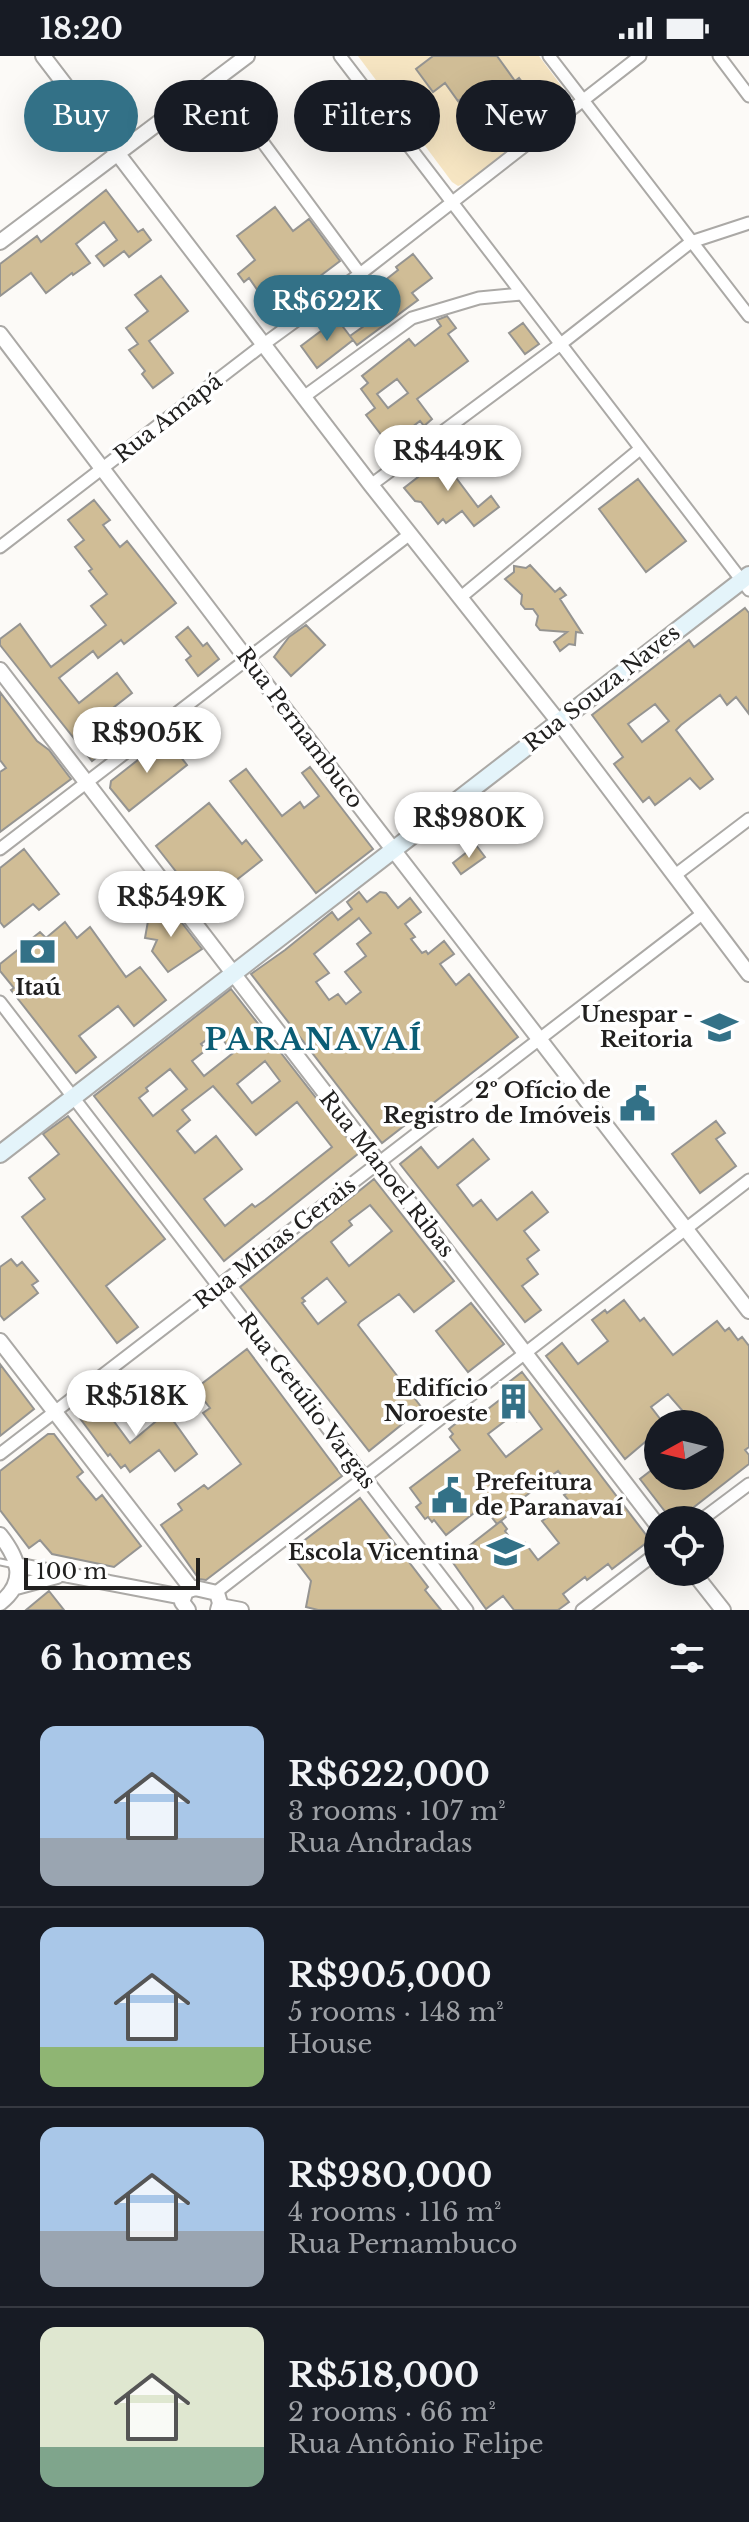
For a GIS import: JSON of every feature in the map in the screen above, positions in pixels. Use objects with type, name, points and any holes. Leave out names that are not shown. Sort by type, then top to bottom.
[{"type":"main road","name":"Rua Souza Naves","points":[[0,1154],[558,721],[747,582]]},
{"type":"street","points":[[43,56],[371,485],[558,721],[749,974]]},
{"type":"street","points":[[0,242],[247,56]]},
{"type":"street","points":[[340,56],[454,201],[640,449],[747,582]]},
{"type":"street","points":[[549,56],[749,316]]},
{"type":"street","name":"Rua Amapá","points":[[0,547],[360,274],[640,56]]},
{"type":"street","points":[[719,56],[749,96]]},
{"type":"street","points":[[216,79],[360,274]]},
{"type":"street","points":[[371,485],[562,343],[691,242],[749,223]]},
{"type":"street","points":[[305,396],[412,318],[479,298],[521,294]]},
{"type":"street","name":"Rua Pernambuco","points":[[0,334],[749,1311]]},
{"type":"street","points":[[461,597],[640,449]]},
{"type":"street","points":[[0,849],[410,534]]},
{"type":"street","name":"Rua Manoel Ribas","points":[[0,670],[644,1508]]},
{"type":"street","points":[[674,876],[749,819]]},
{"type":"street","name":"Rua Minas Gerais","points":[[0,1454],[702,914]]},
{"type":"street","name":"Rua Getúlio Vargas","points":[[0,1002],[467,1610]]},
{"type":"street","points":[[218,1603],[364,1475],[749,1180]]},
{"type":"street","points":[[0,1341],[55,1412],[187,1603]]},
{"type":"street","points":[[720,1506],[749,1484]]},
{"type":"street","points":[[0,1535],[16,1565],[16,1587]]},
{"type":"street","points":[[582,1610],[644,1563]]},
{"type":"street","points":[[16,1565],[187,1603],[218,1603],[241,1610]]},
{"type":"street","points":[[0,1603],[16,1587],[62,1575]]},
{"type":"street","points":[[704,1586],[723,1610]]},
{"type":"lane","points":[[0,1562],[16,1565]]},
{"type":"shaded area","points":[[358,56],[539,56],[557,80],[456,80],[456,152],[509,152],[469,182],[458,186],[430,152],[440,152],[440,80],[376,80]]},
{"type":"building","points":[[433,56],[497,56],[514,80],[456,80],[456,98],[445,83],[440,87],[440,80],[424,80],[416,69]]},
{"type":"building","points":[[106,190],[138,232],[143,229],[151,240],[129,257],[124,251],[104,266],[96,256],[117,240],[104,222],[76,244],[90,263],[46,293],[31,273],[0,296],[0,264],[37,236],[41,242]]},
{"type":"building","points":[[275,207],[293,231],[309,219],[340,261],[303,289],[307,295],[277,318],[249,278],[244,282],[238,274],[255,260],[237,236]]},
{"type":"building","points":[[413,254],[432,278],[412,293],[418,300],[357,345],[350,336],[371,321],[360,306],[372,297],[369,293]]},
{"type":"building","points":[[161,276],[188,311],[149,341],[173,373],[153,388],[129,350],[138,344],[126,328],[148,311],[135,295]]},
{"type":"building","points":[[447,316],[456,328],[448,334],[468,361],[417,399],[432,419],[424,426],[420,421],[389,445],[366,415],[375,408],[361,389],[368,383],[362,376],[409,339],[415,346],[441,326],[437,320]],"holes":[[[397,379],[408,393],[388,408],[377,394]]]},
{"type":"building","points":[[337,319],[353,340],[317,368],[301,346]]},
{"type":"building","points":[[523,323],[539,344],[525,354],[509,333]]},
{"type":"building","points":[[453,450],[464,464],[454,475],[478,507],[491,496],[499,507],[474,526],[462,511],[446,523],[443,519],[438,524],[421,502],[415,501],[404,488]]},
{"type":"building","points":[[638,479],[686,541],[646,572],[599,509]]},
{"type":"building","points":[[94,500],[110,520],[103,525],[120,547],[127,541],[176,603],[124,644],[121,640],[98,658],[93,651],[59,678],[79,703],[117,673],[132,693],[99,719],[117,741],[92,761],[0,645],[0,639],[20,624],[51,667],[106,625],[91,606],[107,594],[75,547],[84,540],[68,520]]},
{"type":"building","points":[[530,565],[555,592],[560,588],[566,595],[560,599],[582,633],[576,632],[575,645],[569,644],[560,651],[554,642],[567,632],[540,630],[536,625],[538,616],[533,609],[525,609],[521,604],[522,595],[505,579],[514,572],[514,566],[526,568]]},
{"type":"building","points":[[745,608],[749,613],[749,714],[736,697],[727,705],[720,695],[681,725],[676,730],[713,779],[700,789],[690,778],[655,805],[649,797],[643,802],[614,764],[623,757],[592,715],[689,640],[694,647]],"holes":[[[655,704],[669,721],[642,742],[628,724]]]},
{"type":"building","points":[[306,625],[325,645],[291,676],[274,657],[289,637]]},
{"type":"building","points":[[188,627],[203,646],[207,643],[219,659],[198,676],[186,660],[191,656],[176,637]]},
{"type":"building","points":[[0,692],[71,779],[0,832],[0,772],[6,768],[0,760]]},
{"type":"building","points":[[166,738],[187,765],[129,811],[110,788],[111,781]]},
{"type":"building","points":[[310,767],[373,849],[316,893],[230,781],[246,769],[282,816],[300,802],[304,808],[319,796],[302,773]]},
{"type":"building","points":[[209,803],[242,844],[246,840],[262,860],[203,906],[156,846]]},
{"type":"building","points":[[476,845],[485,857],[461,874],[453,863]]},
{"type":"building","points":[[24,849],[59,894],[39,910],[33,904],[4,927],[0,922],[0,868]]},
{"type":"building","points":[[359,892],[367,902],[380,892],[386,893],[398,908],[410,898],[421,912],[405,924],[415,937],[411,939],[422,953],[426,951],[428,954],[444,941],[454,954],[440,964],[456,985],[469,974],[518,1037],[382,1143],[251,974],[332,912],[338,920],[352,909],[347,902]],"holes":[[[359,918],[371,933],[357,944],[366,956],[345,972],[361,992],[346,1004],[338,994],[329,1000],[316,982],[329,973],[314,954]]]},
{"type":"building","points":[[168,905],[202,949],[168,972],[152,951],[157,940],[145,938],[148,921]]},
{"type":"building","points":[[65,922],[77,938],[90,927],[126,977],[140,967],[166,1000],[134,1026],[118,1006],[79,1036],[96,1057],[76,1073],[11,990],[14,988],[0,971],[0,964],[40,932],[46,938]]},
{"type":"building","points":[[231,989],[359,1153],[224,1261],[94,1096]],"holes":[[[217,1032],[233,1053],[204,1076],[192,1061],[206,1050],[201,1044]],[[265,1061],[280,1081],[252,1103],[237,1084]],[[170,1069],[187,1089],[153,1116],[139,1098],[148,1091],[146,1088]],[[213,1086],[256,1135],[297,1102],[332,1147],[265,1200],[255,1207],[252,1204],[225,1226],[204,1199],[242,1169],[216,1136],[195,1153],[177,1131],[190,1120],[182,1110]]]},
{"type":"building","points":[[68,1116],[165,1239],[106,1286],[138,1327],[117,1343],[22,1217],[45,1199],[29,1178],[59,1154],[43,1134]]},
{"type":"building","points":[[716,1121],[725,1133],[716,1139],[736,1166],[700,1193],[672,1154]]},
{"type":"building","points":[[473,1139],[489,1159],[457,1185],[473,1206],[481,1200],[497,1220],[532,1192],[548,1212],[524,1231],[539,1250],[527,1259],[538,1274],[522,1286],[541,1310],[525,1322],[400,1164],[421,1147],[438,1168]]},
{"type":"building","points":[[374,1179],[454,1281],[414,1312],[399,1294],[358,1325],[422,1408],[369,1451],[240,1287]],"holes":[[[370,1205],[392,1231],[349,1266],[331,1242],[352,1225],[349,1221]],[[327,1278],[346,1302],[318,1324],[302,1303],[305,1301],[302,1298]]]},
{"type":"building","points":[[11,1259],[17,1266],[22,1262],[38,1281],[32,1285],[38,1293],[4,1320],[0,1315],[0,1267]]},
{"type":"building","points":[[624,1300],[640,1321],[644,1318],[673,1355],[717,1321],[725,1331],[729,1328],[738,1340],[742,1337],[749,1346],[749,1447],[745,1450],[749,1455],[749,1464],[724,1484],[724,1410],[682,1410],[668,1394],[651,1407],[653,1410],[644,1410],[644,1443],[625,1459],[546,1356],[562,1343],[578,1364],[608,1341],[592,1320],[605,1310],[607,1313]]},
{"type":"building","points":[[471,1303],[504,1344],[468,1372],[436,1331]]},
{"type":"building","points":[[247,1349],[342,1476],[206,1580],[199,1579],[161,1525],[182,1510],[178,1504],[204,1485],[208,1489],[241,1464],[203,1413],[210,1408],[195,1389]]},
{"type":"building","points":[[0,1364],[34,1409],[0,1436]]},
{"type":"building","points":[[522,1372],[644,1532],[644,1545],[612,1569],[608,1564],[587,1580],[585,1577],[563,1594],[569,1602],[558,1610],[514,1610],[503,1596],[486,1609],[451,1560],[501,1521],[518,1549],[525,1543],[538,1560],[559,1543],[542,1521],[570,1502],[564,1495],[572,1489],[558,1471],[514,1505],[516,1509],[497,1524],[483,1506],[446,1535],[434,1520],[425,1519],[416,1507],[421,1503],[410,1488],[460,1450],[450,1437],[453,1434],[449,1429],[471,1411],[476,1418],[514,1389],[509,1382]],"holes":[[[529,1411],[542,1429],[506,1457],[488,1434],[513,1415],[517,1421]]]},
{"type":"building","points":[[99,1395],[130,1443],[167,1412],[197,1454],[175,1471],[159,1450],[130,1472],[125,1465],[121,1468],[110,1454],[108,1456],[76,1413]]},
{"type":"building","points":[[48,1434],[54,1434],[83,1472],[77,1477],[96,1500],[102,1495],[141,1546],[114,1567],[52,1554],[40,1540],[29,1548],[0,1510],[0,1471]]},
{"type":"building","points":[[648,1490],[716,1490],[695,1506],[661,1506]]},
{"type":"building","points":[[360,1498],[428,1587],[425,1590],[441,1610],[318,1610],[306,1607],[311,1581],[289,1552]]},
{"type":"building","points":[[49,1591],[64,1610],[26,1610],[38,1600]]},
{"type":"place","name":"Itaú","points":[[38,951]]},
{"type":"place","name":"Unespar - Reitoria","points":[[719,1027]]},
{"type":"place","name":"2º Ofício de Registro de Imóveis","points":[[637,1103]]},
{"type":"place","name":"Edifício Noroeste","points":[[514,1401]]},
{"type":"place","name":"Prefeitura de Paranavaí","points":[[449,1495]]},
{"type":"place","name":"Escola Vicentina","points":[[505,1552]]},
{"type":"district","name":"PARANAVAÍ","points":[[314,1039]]}]
